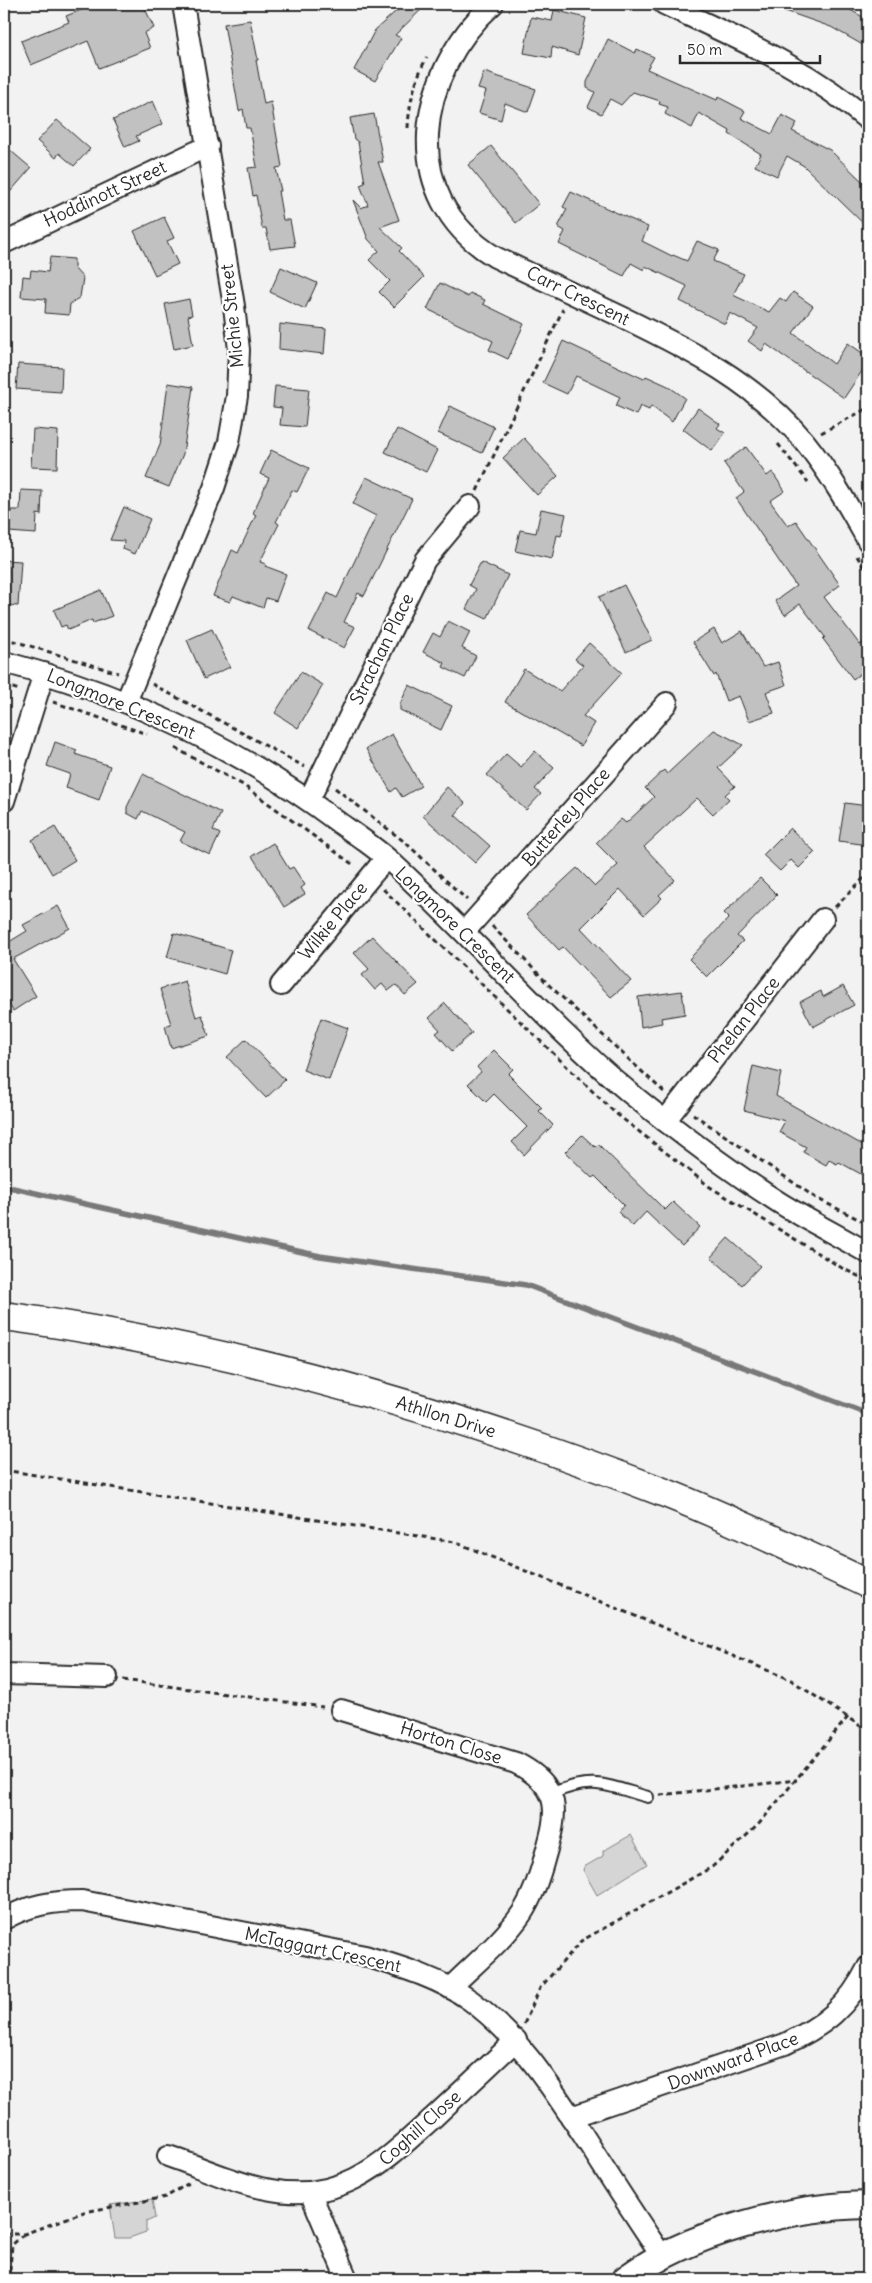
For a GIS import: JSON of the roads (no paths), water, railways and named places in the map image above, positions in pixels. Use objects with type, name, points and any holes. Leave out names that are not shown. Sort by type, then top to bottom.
[{"type":"main road","name":"Athllon Drive","points":[[4,1316],[125,1335],[207,1352],[313,1378],[478,1426],[670,1495],[782,1543],[868,1584]]},
{"type":"street","name":"Michie Street","points":[[126,702],[214,488],[229,442],[237,396],[239,350],[234,306],[183,4]]},
{"type":"street","name":"Carr Crescent","points":[[493,4],[475,20],[452,51],[444,67],[432,102],[427,136],[430,170],[440,200],[458,227],[481,248],[495,257],[699,354],[745,385],[805,442],[837,486],[868,541]]},
{"type":"street","points":[[664,4],[785,61],[841,97],[868,120]]},
{"type":"street","name":"Hoddinott Street","points":[[4,243],[208,146]]},
{"type":"street","name":"Strachan Place","points":[[309,800],[425,560],[470,506]]},
{"type":"street","name":"Longmore Crescent","points":[[4,662],[44,673],[126,702],[198,734],[244,759],[309,800],[386,858],[465,931],[557,1028],[666,1121],[722,1164],[781,1204],[868,1253]]},
{"type":"street","points":[[4,801],[44,673]]},
{"type":"street","name":"Butterley Place","points":[[465,931],[666,703]]},
{"type":"street","name":"Wilkie Place","points":[[281,985],[386,858]]},
{"type":"street","name":"Phelan Place","points":[[666,1121],[823,919]]},
{"type":"street","points":[[4,1674],[107,1677]]},
{"type":"street","name":"Horton Close","points":[[341,1710],[516,1763],[533,1772],[551,1794]]},
{"type":"street","points":[[450,1988],[505,1934],[523,1912],[540,1876],[555,1823],[551,1794]]},
{"type":"street","name":"McTaggart Crescent","points":[[4,1918],[21,1910],[51,1901],[82,1901],[365,1956],[410,1969],[450,1988],[469,1999],[502,2025],[531,2058],[662,2256]]},
{"type":"street","name":"Downward Place","points":[[571,2117],[785,2044],[812,2031],[848,2001],[868,1967]]},
{"type":"street","name":"Coghill Close","points":[[168,2156],[265,2189],[310,2192],[353,2181],[379,2165],[516,2040]]},
{"type":"street","points":[[310,2192],[347,2279]]},
{"type":"street","points":[[626,2279],[662,2256],[704,2237],[778,2217],[831,2206],[868,2205]]},
{"type":"street","points":[[778,2217],[834,2218],[868,2223]]},
{"type":"lane","points":[[551,1794],[584,1783],[600,1783],[648,1797]]},
{"type":"waterway","points":[[4,1186],[320,1256],[526,1285],[868,1414]]}]
